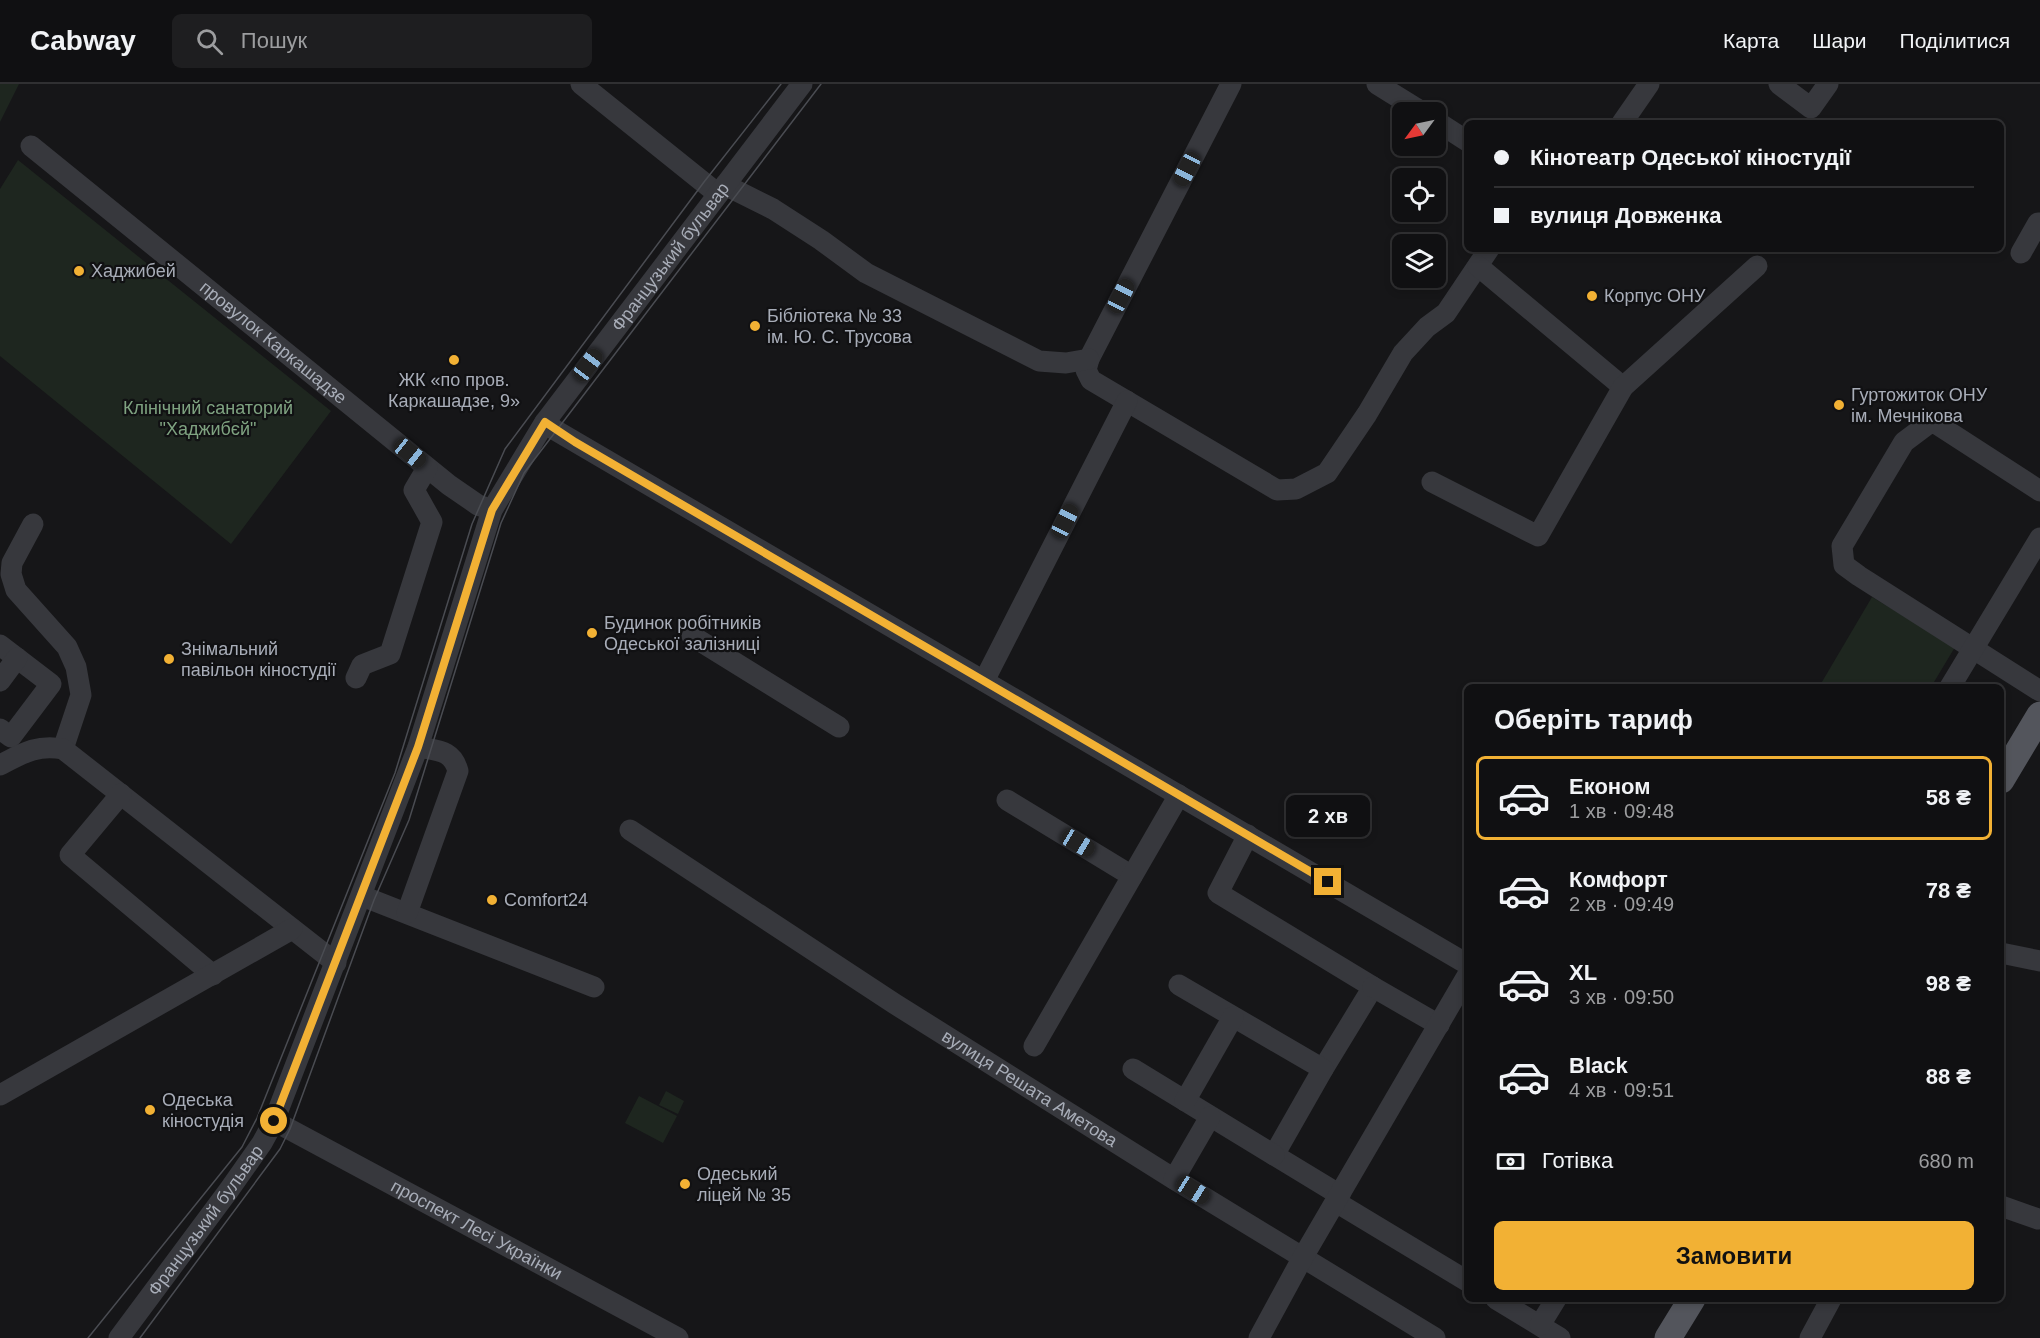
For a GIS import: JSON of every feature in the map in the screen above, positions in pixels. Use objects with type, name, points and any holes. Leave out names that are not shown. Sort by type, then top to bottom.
[{"type":"main road","points":[[2004,775],[2040,715]]},
{"type":"main road","points":[[1668,1338],[1690,1302]]},
{"type":"street","points":[[580,84],[722,189],[773,209],[866,273],[1040,361],[1066,363],[1089,359]]},
{"type":"street","name":"Французький бульвар","points":[[119,1338],[239,1176],[274,1121],[418,747],[492,510],[545,422],[802,84]]},
{"type":"street","points":[[1231,84],[1089,359],[1086,370],[1090,380],[1277,490],[1296,489],[1327,473],[1367,414],[1403,353],[1427,327],[1446,313],[1484,257],[1623,387]]},
{"type":"street","points":[[1377,84],[1406,102]]},
{"type":"street","points":[[1624,120],[1649,84]]},
{"type":"street","points":[[1779,84],[1811,108],[1828,84]]},
{"type":"street","points":[[1446,127],[1464,139]]},
{"type":"street","name":"провулок Каркашадзе","points":[[31,146],[427,468],[478,505],[492,510]]},
{"type":"street","points":[[2021,253],[2040,223]]},
{"type":"street","points":[[1432,482],[1538,536],[1623,387],[1756,266]]},
{"type":"street","points":[[984,681],[1127,401]]},
{"type":"street","points":[[2040,491],[1932,421],[1904,442],[1842,546],[1844,565],[2040,691]]},
{"type":"street","points":[[545,422],[555,430],[1464,962]]},
{"type":"street","points":[[356,678],[362,665],[390,654],[432,522],[414,490],[427,468]]},
{"type":"street","points":[[33,524],[12,563],[11,574],[16,590],[67,647],[76,667],[81,695],[55,747]]},
{"type":"street","points":[[1952,684],[2040,538]]},
{"type":"street","points":[[692,636],[839,727]]},
{"type":"street","points":[[0,645],[51,684],[10,727],[55,747],[121,794],[336,963]]},
{"type":"street","points":[[0,681],[17,658]]},
{"type":"street","points":[[0,765],[28,751],[55,747]]},
{"type":"street","points":[[407,913],[458,771],[455,760],[446,753],[418,747]]},
{"type":"street","points":[[121,794],[70,855],[213,975]]},
{"type":"street","points":[[1034,1046],[1179,795]]},
{"type":"street","points":[[1007,800],[1132,876]]},
{"type":"street","name":"вулиця Решата Аметова","points":[[630,830],[895,1004],[1174,1179],[1435,1338]]},
{"type":"street","points":[[1248,835],[1218,893],[1438,1025]]},
{"type":"street","points":[[362,896],[594,987]]},
{"type":"street","points":[[0,1095],[292,929]]},
{"type":"street","points":[[2004,954],[2040,961]]},
{"type":"street","points":[[1259,1338],[1303,1257],[1464,981]]},
{"type":"street","points":[[1179,985],[1323,1069]]},
{"type":"street","points":[[1274,1155],[1373,987]]},
{"type":"street","points":[[1185,1101],[1233,1017]]},
{"type":"street","points":[[1133,1069],[1274,1155],[1464,1279]]},
{"type":"street","points":[[1174,1179],[1210,1116]]},
{"type":"street","name":"проспект Лесі Українки","points":[[274,1121],[678,1338]]},
{"type":"street","points":[[2004,1207],[2038,1219]]},
{"type":"street","points":[[1501,1302],[1560,1338]]},
{"type":"street","points":[[1540,1325],[1554,1302]]},
{"type":"street","points":[[1810,1338],[1829,1302]]},
{"type":"green space","points":[[0,84],[19,84],[0,122]]},
{"type":"green space","name":"Клінічний санаторий \"Хаджибєй\"","points":[[18,160],[331,411],[231,544],[0,356],[0,189]]},
{"type":"green space","points":[[1872,597],[1955,647],[1933,684],[1821,684]]},
{"type":"green space","points":[[666,1091],[684,1101],[678,1114],[659,1105]]},
{"type":"green space","points":[[639,1096],[677,1116],[663,1143],[625,1123]]},
{"type":"tram line","points":[[88,1338],[242,1147],[257,1118],[395,773],[472,524],[505,449],[704,182],[781,84]]},
{"type":"tram line","points":[[140,1338],[280,1149],[290,1129],[374,900],[409,820],[501,523],[524,473],[821,84]]},
{"type":"place","name":"Хаджибей","points":[[79,271]]},
{"type":"place","name":"Корпус ОНУ","points":[[1592,296]]},
{"type":"place","name":"Бібліотека № 33 ім. Ю. С. Трусова","points":[[755,326]]},
{"type":"place","name":"ЖК «по пров. Каркашадзе, 9»","points":[[454,360]]},
{"type":"place","name":"Гуртожиток ОНУ ім. Мечнікова","points":[[1839,405]]},
{"type":"place","name":"Будинок робітників Одеської залізниці","points":[[592,633]]},
{"type":"place","name":"Знімальний павільон кіностудії","points":[[169,659]]},
{"type":"place","name":"Comfort24","points":[[492,900]]},
{"type":"place","name":"Одеська кіностудія","points":[[150,1110]]},
{"type":"place","name":"Одеський ліцей № 35","points":[[685,1184]]},
{"type":"route","points":[[274,1121],[418,747],[492,510],[545,422],[575,442],[1328,882]]}]
